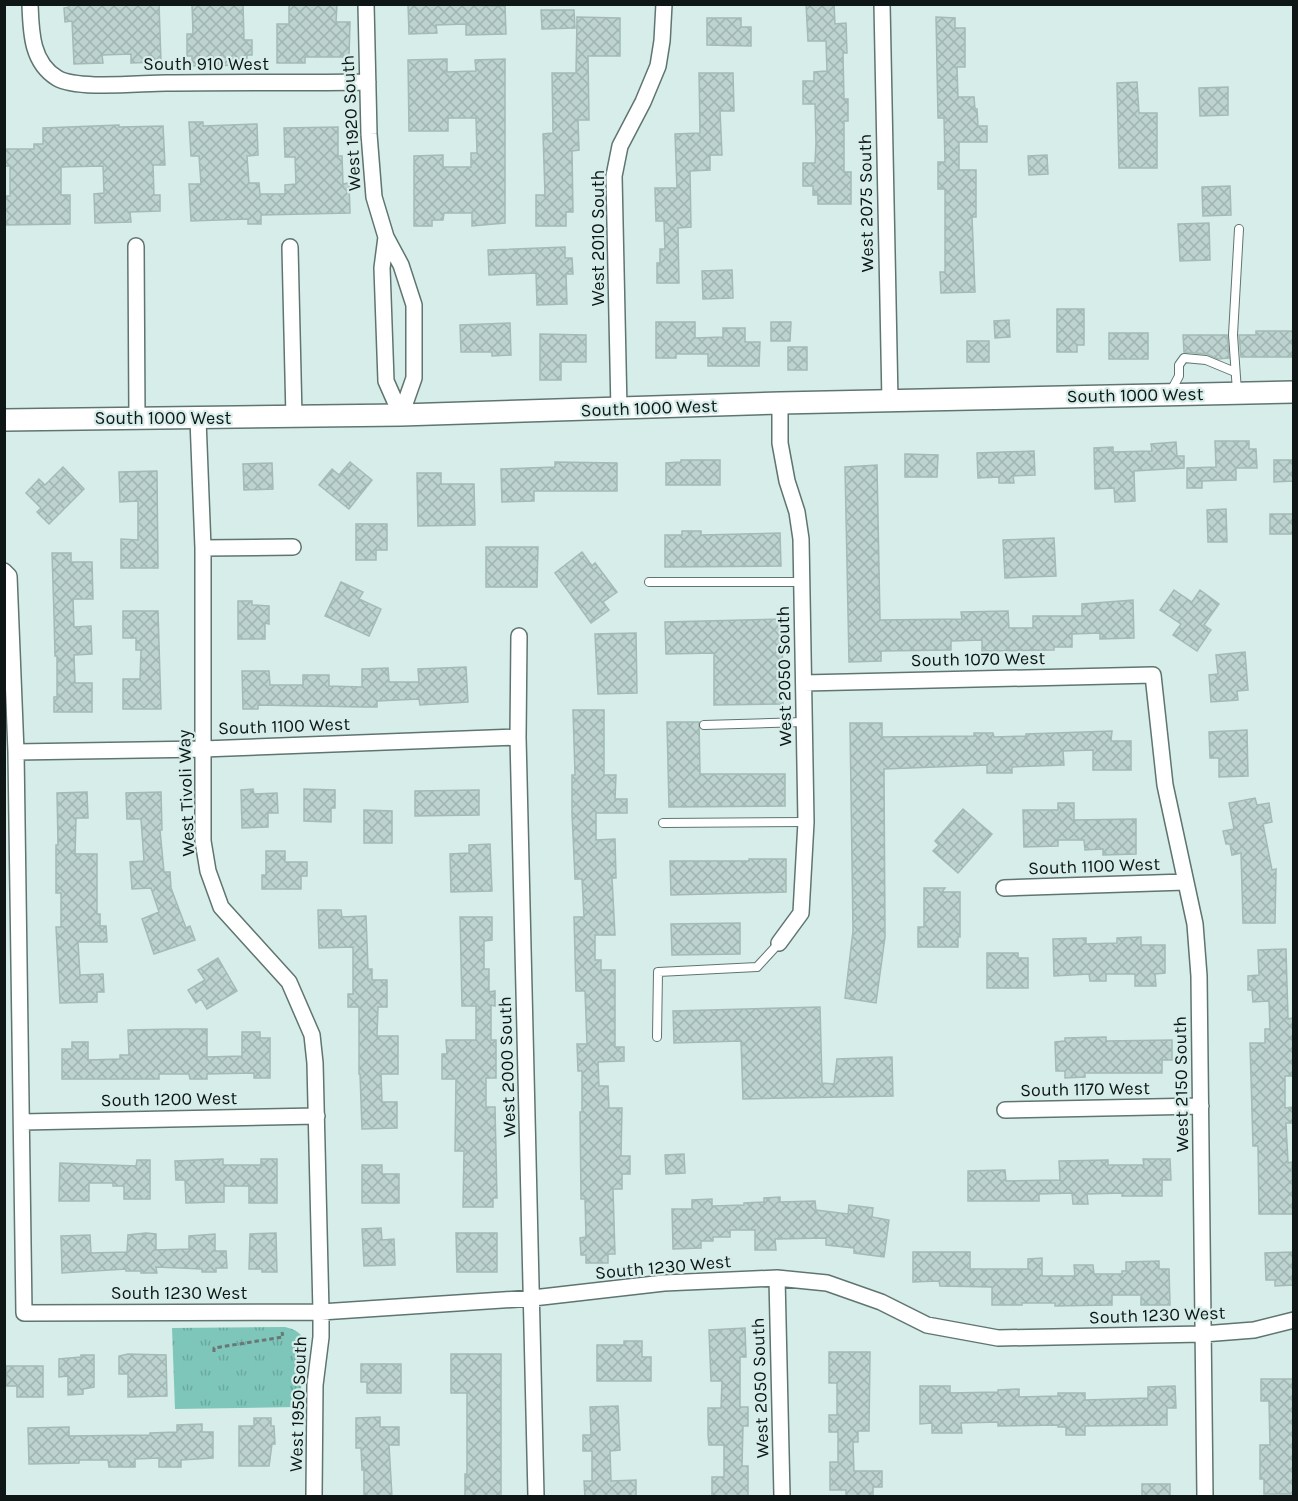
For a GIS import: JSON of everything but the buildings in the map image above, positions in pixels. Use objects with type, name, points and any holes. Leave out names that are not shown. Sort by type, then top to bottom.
[{"type":"main road","name":"South 1000 West","points":[[4,420],[402,415],[619,410],[780,403],[1169,395],[1236,382],[1293,392]]},
{"type":"street","name":"South 910 West","points":[[30,4],[31,35],[34,46],[49,72],[64,82],[110,85],[368,82]]},
{"type":"street","name":"West 1920 South","points":[[366,4],[374,197],[386,237],[401,265],[414,305],[414,378],[402,415]]},
{"type":"street","name":"West 2010 South","points":[[619,410],[614,176],[620,146],[658,66],[663,41],[664,4]]},
{"type":"street","name":"West 2075 South","points":[[882,4],[890,401]]},
{"type":"street","name":"West 1920 South","points":[[386,237],[382,268],[387,381],[402,415]]},
{"type":"street","points":[[136,246],[137,418]]},
{"type":"street","points":[[290,247],[294,417]]},
{"type":"street","name":"West 2050 South","points":[[779,943],[801,912],[806,822],[801,539],[797,512],[787,481],[780,443],[780,403]]},
{"type":"street","name":"West Tivoli Way","points":[[198,419],[203,548],[203,841],[208,871],[221,907],[289,982],[312,1035],[317,1116],[321,1312]]},
{"type":"street","points":[[203,548],[293,547]]},
{"type":"street","points":[[4,571],[9,576],[16,752],[22,1122]]},
{"type":"street","name":"West 2000 South","points":[[519,636],[518,737],[536,1497]]},
{"type":"street","name":"South 1070 West","points":[[804,683],[1153,675]]},
{"type":"street","name":"West 2150 South","points":[[1153,675],[1165,785],[1195,924],[1199,976],[1205,1497]]},
{"type":"street","name":"South 1100 West","points":[[16,752],[203,749],[518,737]]},
{"type":"street","name":"South 1100 West","points":[[1004,888],[1185,882]]},
{"type":"street","name":"South 1170 West","points":[[1005,1110],[1201,1106]]},
{"type":"street","name":"South 1200 West","points":[[22,1122],[317,1116]]},
{"type":"street","name":"South 1230 West","points":[[22,1122],[24,1313],[321,1312],[533,1298],[654,1284],[777,1278],[827,1283],[881,1302],[927,1325],[998,1338],[1203,1334],[1254,1330],[1293,1320]]},
{"type":"street","name":"West 2050 South","points":[[777,1278],[783,1497]]},
{"type":"street","name":"West 1950 South","points":[[314,1497],[315,1385],[321,1337],[321,1312]]},
{"type":"lane","points":[[1236,382],[1233,335],[1239,229]]},
{"type":"lane","points":[[1169,395],[1179,376],[1179,365],[1184,358],[1206,360],[1236,382]]},
{"type":"lane","points":[[649,582],[802,582]]},
{"type":"lane","points":[[704,725],[804,722]]},
{"type":"lane","points":[[663,823],[806,822]]},
{"type":"lane","points":[[657,1037],[658,972],[757,967],[779,943]]},
{"type":"path","points":[[214,1353],[214,1348],[283,1337],[282,1332]]},
{"type":"green space","points":[[285,1327],[298,1332],[306,1344],[298,1407],[175,1409],[172,1328]]}]
